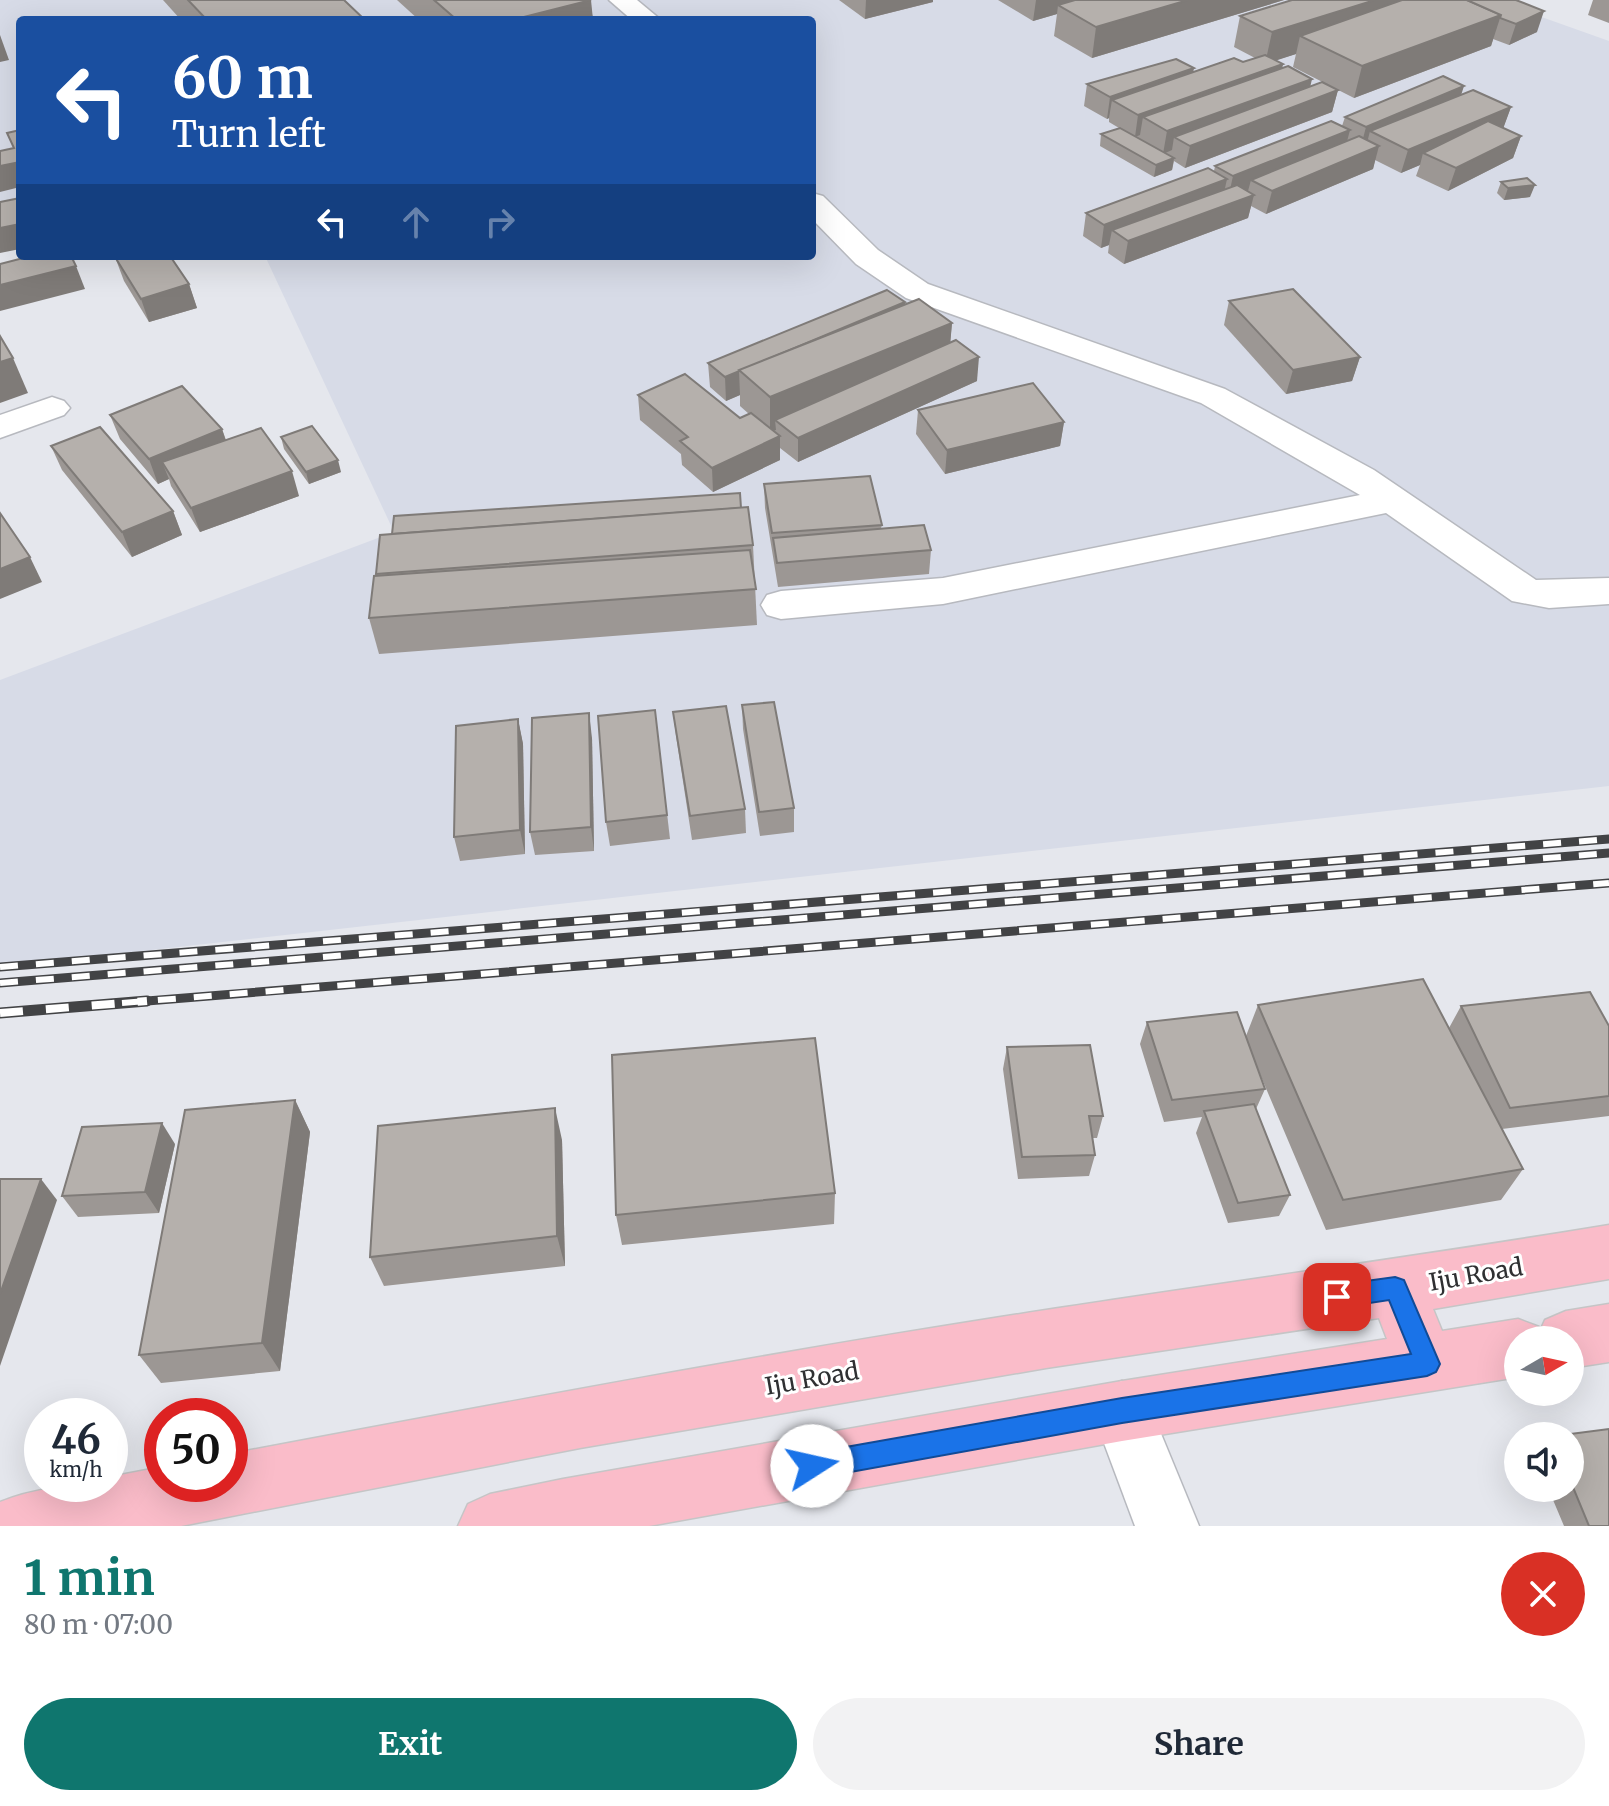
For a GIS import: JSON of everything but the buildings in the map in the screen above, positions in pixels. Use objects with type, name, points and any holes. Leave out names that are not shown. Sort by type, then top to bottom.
[{"type":"main road","name":"Iju Road","points":[[19,1526],[580,1418],[1046,1339],[1395,1288],[1609,1252]]},
{"type":"main road","points":[[1395,1288],[1427,1364]]},
{"type":"main road","points":[[1584,1337],[1609,1333]]},
{"type":"main road","points":[[490,1526],[562,1518],[1122,1411],[1504,1350]]},
{"type":"street","points":[[621,0],[643,16]]},
{"type":"street","points":[[816,206],[867,257],[917,291],[1213,396],[1361,478],[1526,592],[1549,595],[1609,591]]},
{"type":"street","points":[[0,427],[52,408]]},
{"type":"street","points":[[781,605],[943,591],[1392,500]]},
{"type":"street","points":[[1122,1411],[1167,1526]]},
{"type":"shaded area","points":[[0,0],[1494,0],[1609,41],[1609,786],[0,967],[0,680],[394,532],[267,260],[816,260],[816,16],[16,16],[16,217],[0,219]]},
{"type":"railway","points":[[0,967],[1609,839]]},
{"type":"railway","points":[[0,983],[1609,853]]},
{"type":"railway","points":[[122,1003],[1609,883]]},
{"type":"railway","points":[[0,1013],[147,1001]]},
{"type":"route","points":[[812,1466],[1122,1411],[1427,1364],[1395,1288],[1337,1297]]}]
